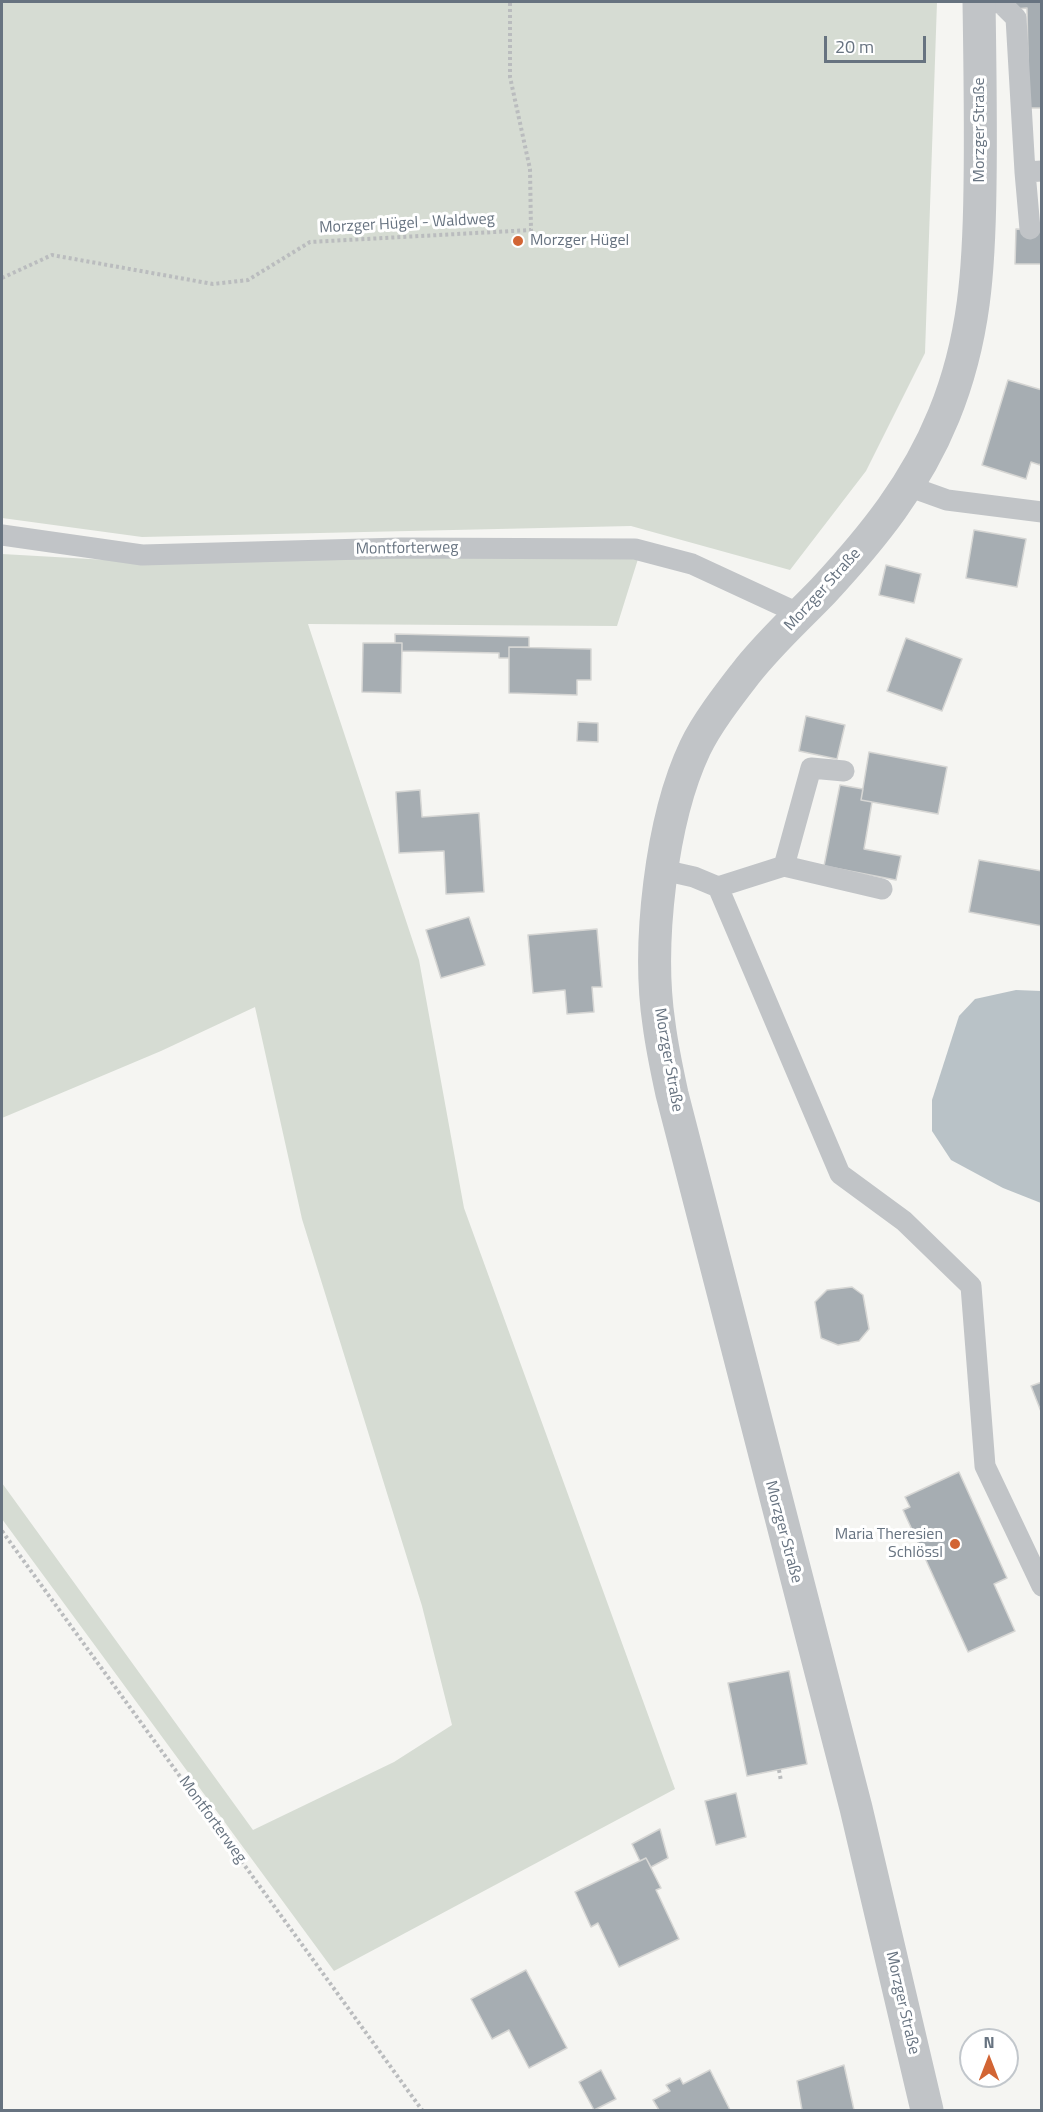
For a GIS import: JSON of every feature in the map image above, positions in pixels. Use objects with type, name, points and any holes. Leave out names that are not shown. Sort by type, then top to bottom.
[{"type":"street","name":"Morzger Straße","points":[[927,2110],[856,1808],[672,1094],[658,1022],[656,934],[668,834],[696,748],[746,673],[897,505],[944,416],[963,364],[973,316],[979,232],[979,2]]},
{"type":"lane","points":[[979,2],[1001,3],[1016,18],[1033,172],[1030,229]]},
{"type":"lane","points":[[908,486],[947,500],[1041,512]]},
{"type":"lane","name":"Montforterweg","points":[[2,535],[142,555],[401,548],[635,549],[692,564],[800,614]]},
{"type":"lane","points":[[784,866],[812,768],[844,771]]},
{"type":"lane","points":[[663,870],[694,877],[718,887],[784,866],[882,889]]},
{"type":"lane","points":[[718,887],[840,1174],[904,1221],[971,1286],[985,1466],[1041,1586]]},
{"type":"path","name":"Morzger Hügel - Waldweg","points":[[2,278],[52,255],[213,284],[248,280],[310,242],[531,230],[530,169],[510,77],[510,2]]},
{"type":"path","name":"Montforterweg","points":[[2,1530],[422,2110]]},
{"type":"path","points":[[779,1770],[781,1781]]},
{"type":"shaded area","points":[[2,2],[937,2],[925,353],[866,471],[790,570],[631,526],[142,537],[2,518]]},
{"type":"shaded area","points":[[480,553],[638,559],[617,626],[308,624],[419,960],[464,1208],[675,1789],[334,1971],[2,1519],[2,1483],[253,1830],[394,1762],[452,1725],[422,1606],[302,1219],[255,1007],[161,1051],[2,1118],[2,554],[108,560]]},
{"type":"shaded area","points":[[1016,990],[1041,991],[1041,1203],[1003,1188],[951,1160],[932,1131],[932,1100],[959,1016],[975,999]]},
{"type":"building","points":[[1015,2],[1042,2],[1042,108],[1029,108],[1027,8],[1015,9]]},
{"type":"building","points":[[1016,229],[1042,230],[1042,264],[1015,264]]},
{"type":"building","points":[[1008,380],[1042,390],[1042,459],[1040,465],[1031,462],[1026,479],[982,465]]},
{"type":"building","points":[[974,530],[1026,539],[1017,587],[966,578]]},
{"type":"building","points":[[886,565],[921,574],[914,603],[879,595]]},
{"type":"building","points":[[395,634],[529,637],[529,647],[509,647],[509,658],[499,658],[499,653],[402,651],[402,643],[395,643]]},
{"type":"building","points":[[906,638],[962,659],[942,711],[887,691]]},
{"type":"building","points":[[363,643],[402,643],[401,693],[362,692]]},
{"type":"building","points":[[509,647],[591,649],[591,680],[577,680],[577,695],[509,693]]},
{"type":"building","points":[[806,716],[845,725],[837,759],[799,751]]},
{"type":"building","points":[[578,722],[598,723],[598,742],[577,741]]},
{"type":"building","points":[[869,752],[947,767],[938,814],[861,800]]},
{"type":"building","points":[[840,785],[863,789],[861,800],[872,802],[864,849],[901,856],[896,880],[824,866]]},
{"type":"building","points":[[420,790],[422,817],[479,813],[484,892],[446,894],[444,851],[399,853],[396,792]]},
{"type":"building","points":[[979,860],[1042,871],[1042,926],[969,912]]},
{"type":"building","points":[[469,917],[485,965],[441,978],[426,930]]},
{"type":"building","points":[[597,929],[602,987],[592,987],[594,1012],[567,1014],[565,990],[533,993],[528,935]]},
{"type":"building","points":[[852,1287],[863,1295],[869,1329],[859,1341],[838,1345],[821,1338],[815,1302],[827,1290]]},
{"type":"building","points":[[1042,1382],[1042,1414],[1031,1386]]},
{"type":"building","name":"Maria Theresien Schlössl","points":[[959,1472],[1007,1578],[994,1584],[1015,1631],[968,1652],[903,1510],[910,1507],[905,1497]]},
{"type":"building","points":[[789,1671],[807,1764],[747,1776],[728,1683]]},
{"type":"building","points":[[736,1793],[746,1837],[716,1845],[705,1801]]},
{"type":"building","points":[[660,1829],[668,1858],[651,1867],[646,1858],[640,1861],[632,1844]]},
{"type":"building","points":[[646,1858],[661,1888],[656,1890],[679,1939],[619,1967],[598,1923],[591,1927],[575,1892]]},
{"type":"building","points":[[526,1970],[567,2048],[529,2068],[509,2030],[492,2039],[471,1999]]},
{"type":"building","points":[[844,2065],[854,2110],[802,2110],[797,2081]]},
{"type":"building","points":[[601,2070],[616,2099],[594,2110],[579,2082]]},
{"type":"building","points":[[710,2070],[730,2110],[659,2110],[653,2100],[670,2091],[666,2085],[680,2078],[683,2084]]},
{"type":"place","name":"Morzger Hügel","points":[[518,241]]},
{"type":"place","name":"Maria Theresien Schlössl","points":[[955,1544]]}]
